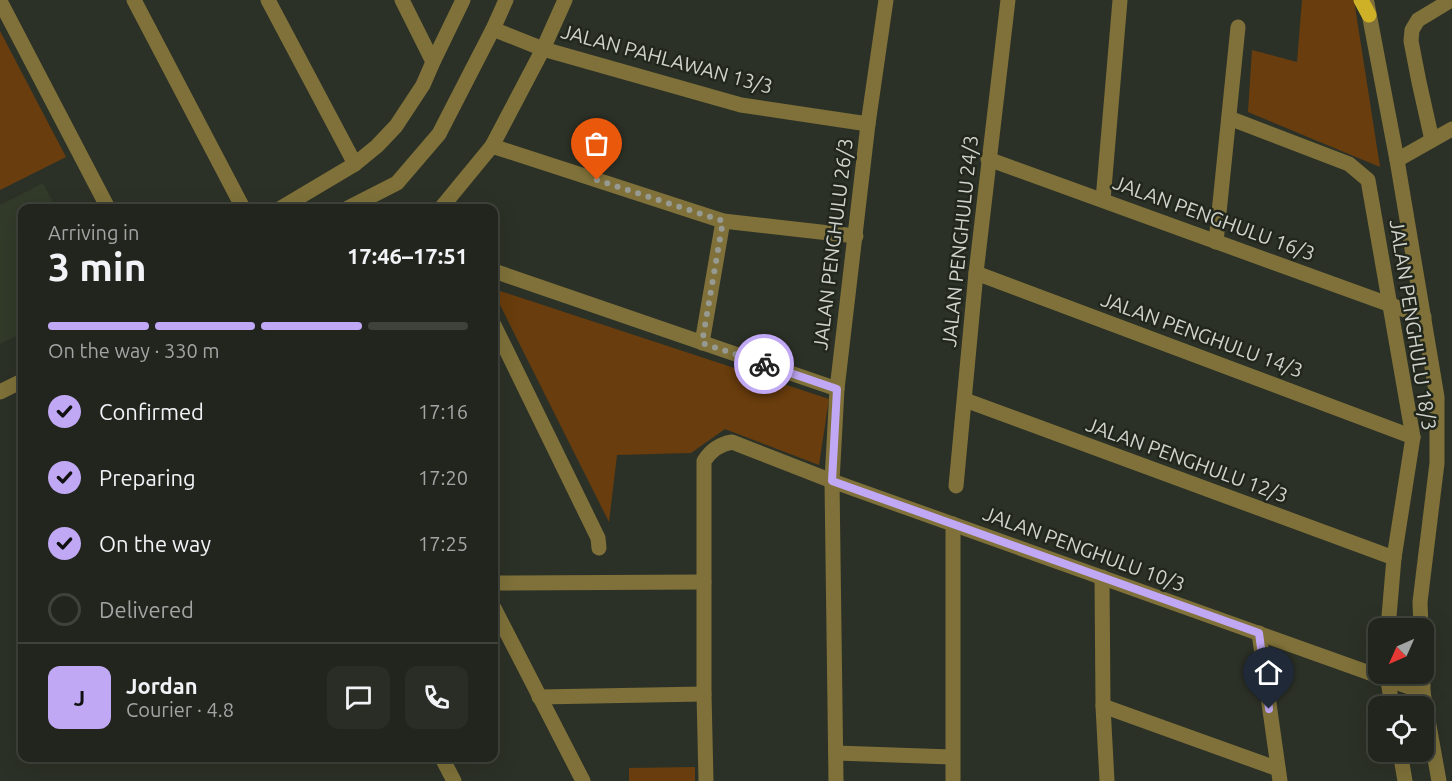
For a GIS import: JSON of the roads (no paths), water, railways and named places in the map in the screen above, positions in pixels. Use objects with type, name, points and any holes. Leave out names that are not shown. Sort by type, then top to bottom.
[{"type":"main road","points":[[1361,0],[1370,5]]},
{"type":"street","points":[[134,0],[241,204]]},
{"type":"street","points":[[268,0],[355,164]]},
{"type":"street","points":[[402,0],[433,62]]},
{"type":"street","points":[[288,204],[355,164],[396,126],[423,85],[463,0]]},
{"type":"street","points":[[356,204],[397,183],[439,134],[506,0]]},
{"type":"street","points":[[444,204],[492,146],[543,49],[565,0]]},
{"type":"street","name":"JALAN PENGHULU 26/3","points":[[836,781],[832,481],[837,389],[868,124],[886,0]]},
{"type":"street","name":"JALAN PENGHULU 24/3","points":[[956,486],[988,159],[1008,0]]},
{"type":"street","points":[[1103,200],[1120,0]]},
{"type":"street","points":[[1432,140],[1411,41],[1412,30],[1418,20],[1451,0]]},
{"type":"street","points":[[0,1],[106,204]]},
{"type":"street","points":[[1370,5],[1437,397],[1437,464],[1420,602],[1421,618]]},
{"type":"street","points":[[1216,242],[1238,27]]},
{"type":"street","name":"JALAN PAHLAWAN 13/3","points":[[493,29],[543,49],[741,105],[868,124]]},
{"type":"street","name":"JALAN PENGHULU 18/3","points":[[1229,118],[1349,164],[1368,180],[1413,437],[1394,558],[1389,618]]},
{"type":"street","points":[[1397,160],[1452,129]]},
{"type":"street","points":[[492,146],[723,221],[856,236]]},
{"type":"street","name":"JALAN PENGHULU 16/3","points":[[988,159],[1424,317]]},
{"type":"street","points":[[702,343],[723,221]]},
{"type":"street","points":[[498,272],[837,389]]},
{"type":"street","name":"JALAN PENGHULU 14/3","points":[[976,273],[1413,437]]},
{"type":"street","points":[[498,333],[598,538],[599,548]]},
{"type":"street","points":[[0,392],[18,383]]},
{"type":"street","name":"JALAN PENGHULU 12/3","points":[[965,400],[1394,558]]},
{"type":"street","name":"JALAN PENGHULU 10/3","points":[[704,582],[704,461],[709,453],[723,444],[732,442],[1259,639],[1368,671]]},
{"type":"street","points":[[953,524],[953,781]]},
{"type":"street","points":[[1102,581],[1103,706],[1107,781]]},
{"type":"street","points":[[498,583],[704,582],[706,781]]},
{"type":"street","points":[[498,616],[583,781]]},
{"type":"street","points":[[1103,706],[1279,775],[1259,639]]},
{"type":"street","name":"JALAN PENGHULU 10/3","points":[[1404,684],[1423,692]]},
{"type":"street","points":[[1423,684],[1439,781]]},
{"type":"street","points":[[539,697],[704,694]]},
{"type":"street","points":[[836,753],[952,757]]},
{"type":"street","points":[[444,762],[454,781]]},
{"type":"street","points":[[1402,762],[1405,781]]}]
